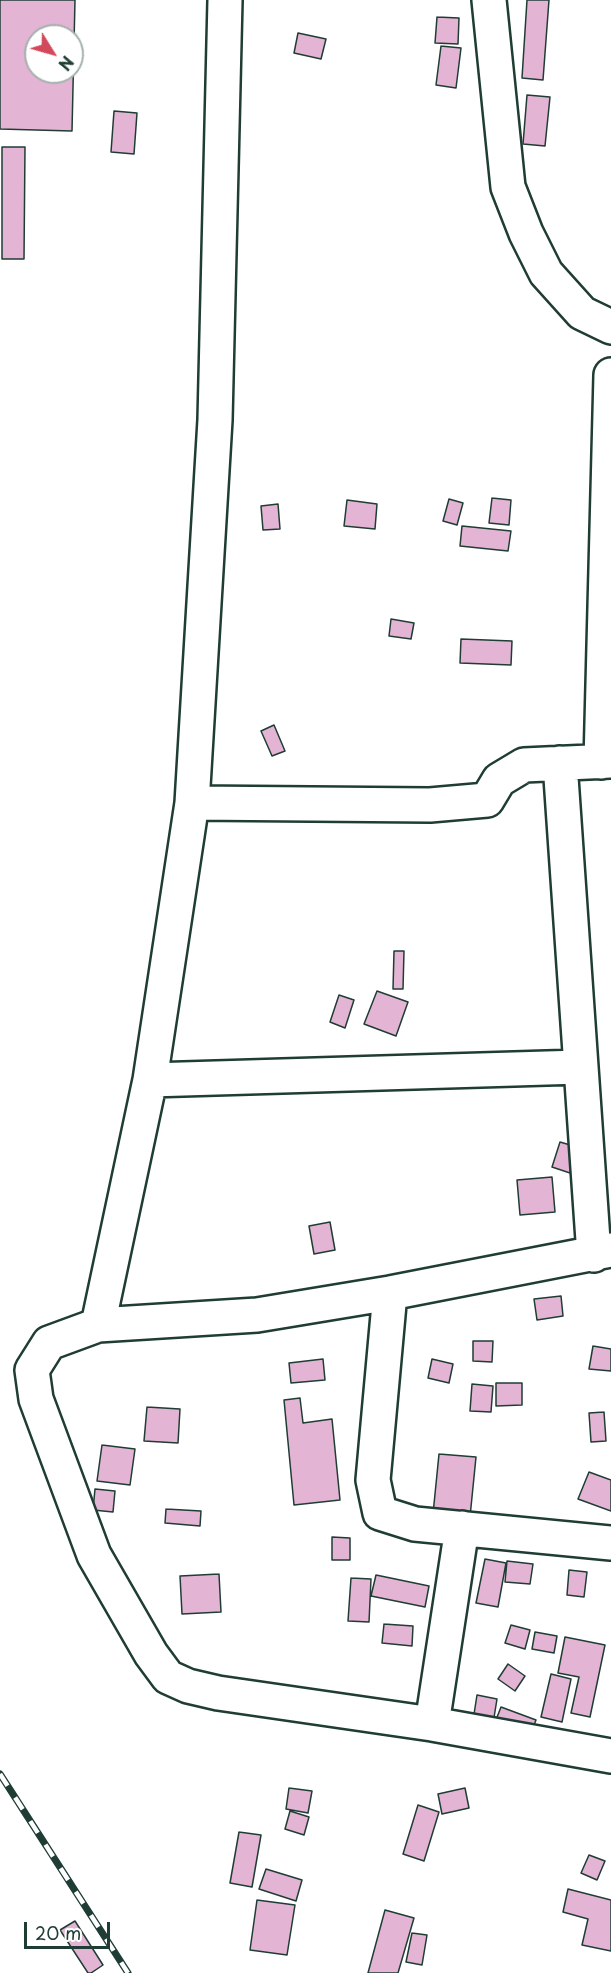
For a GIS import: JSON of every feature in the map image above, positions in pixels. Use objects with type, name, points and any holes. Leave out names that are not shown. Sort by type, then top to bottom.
[{"type":"street","points":[[98,1325],[150,1080],[192,803],[215,420],[225,0]]},
{"type":"street","points":[[489,0],[508,187],[526,233],[546,273],[582,313],[611,327]]},
{"type":"street","points":[[192,803],[430,804],[487,800],[499,780],[524,765],[606,762],[611,375]]},
{"type":"street","points":[[560,764],[580,1067],[603,1253],[390,1293],[257,1315],[98,1325],[49,1343],[32,1370],[36,1399],[94,1554],[152,1654],[168,1677],[188,1686],[218,1693],[432,1724],[611,1756]]},
{"type":"street","points":[[150,1080],[580,1067]]},
{"type":"street","points":[[390,1293],[373,1480],[380,1514],[415,1524],[611,1543]]},
{"type":"street","points":[[432,1724],[462,1528]]},
{"type":"building","points":[[0,0],[75,0],[74,24],[24,24],[24,84],[73,84],[72,131],[0,129]]},
{"type":"building","points":[[527,0],[549,0],[543,80],[522,78]]},
{"type":"building","points":[[437,17],[459,18],[458,44],[435,43]]},
{"type":"building","points":[[298,33],[326,39],[321,59],[294,53]]},
{"type":"building","points":[[441,46],[461,48],[456,88],[436,85]]},
{"type":"building","points":[[527,95],[550,97],[545,146],[523,144]]},
{"type":"building","points":[[114,111],[137,113],[134,154],[111,152]]},
{"type":"building","points":[[2,147],[25,147],[24,259],[2,259]]},
{"type":"building","points":[[492,498],[511,500],[509,525],[489,523]]},
{"type":"building","points":[[449,499],[463,503],[457,525],[443,521]]},
{"type":"building","points":[[347,500],[377,504],[375,529],[344,526]]},
{"type":"building","points":[[278,504],[280,529],[263,530],[261,506]]},
{"type":"building","points":[[462,526],[511,531],[508,551],[460,546]]},
{"type":"building","points":[[391,619],[414,623],[411,639],[389,636]]},
{"type":"building","points":[[461,639],[512,641],[511,665],[460,663]]},
{"type":"building","points":[[274,725],[285,751],[272,756],[261,731]]},
{"type":"building","points":[[394,951],[404,951],[403,989],[393,989]]},
{"type":"building","points":[[377,991],[408,1002],[396,1036],[364,1024]]},
{"type":"building","points":[[339,995],[354,1000],[345,1028],[330,1022]]},
{"type":"building","points":[[560,1142],[577,1147],[570,1173],[552,1167]]},
{"type":"building","points":[[552,1177],[555,1212],[520,1215],[517,1180]]},
{"type":"building","points":[[330,1222],[335,1250],[314,1254],[309,1226]]},
{"type":"building","points":[[561,1296],[563,1316],[537,1320],[534,1299]]},
{"type":"building","points":[[473,1341],[493,1341],[492,1362],[473,1361]]},
{"type":"building","points":[[593,1346],[611,1349],[611,1371],[589,1369]]},
{"type":"building","points":[[323,1359],[325,1380],[291,1383],[289,1363]]},
{"type":"building","points":[[432,1359],[453,1364],[449,1383],[428,1378]]},
{"type":"building","points":[[496,1383],[522,1383],[522,1405],[496,1406]]},
{"type":"building","points":[[472,1384],[493,1386],[491,1412],[470,1411]]},
{"type":"building","points":[[300,1398],[303,1423],[332,1419],[340,1500],[294,1505],[284,1400]]},
{"type":"building","points":[[147,1407],[180,1409],[178,1443],[144,1441]]},
{"type":"building","points":[[604,1412],[606,1441],[591,1442],[589,1413]]},
{"type":"building","points":[[102,1445],[135,1449],[130,1485],[97,1481]]},
{"type":"building","points":[[439,1454],[476,1457],[470,1517],[433,1514]]},
{"type":"building","points":[[589,1472],[611,1480],[611,1511],[578,1499]]},
{"type":"building","points":[[95,1489],[115,1491],[113,1512],[93,1510]]},
{"type":"building","points":[[166,1509],[201,1511],[200,1526],[165,1523]]},
{"type":"building","points":[[332,1537],[350,1538],[350,1560],[332,1560]]},
{"type":"building","points":[[485,1559],[506,1563],[498,1607],[476,1603]]},
{"type":"building","points":[[507,1561],[533,1564],[530,1584],[505,1582]]},
{"type":"building","points":[[569,1570],[587,1572],[584,1597],[567,1595]]},
{"type":"building","points":[[219,1574],[221,1612],[182,1614],[180,1576]]},
{"type":"building","points":[[376,1575],[429,1586],[425,1607],[371,1596]]},
{"type":"building","points":[[351,1578],[371,1579],[369,1622],[348,1621]]},
{"type":"building","points":[[384,1624],[413,1626],[412,1646],[382,1643]]},
{"type":"building","points":[[511,1625],[530,1630],[525,1649],[505,1643]]},
{"type":"building","points":[[535,1632],[557,1636],[554,1653],[532,1649]]},
{"type":"building","points":[[565,1637],[605,1645],[590,1717],[571,1713],[579,1677],[558,1673]]},
{"type":"building","points":[[508,1664],[525,1676],[515,1691],[498,1679]]},
{"type":"building","points":[[551,1674],[571,1679],[562,1722],[541,1717]]},
{"type":"building","points":[[477,1695],[497,1699],[492,1730],[472,1727]]},
{"type":"building","points":[[501,1707],[536,1720],[529,1738],[494,1725]]},
{"type":"building","points":[[289,1788],[312,1791],[308,1813],[286,1809]]},
{"type":"building","points":[[465,1788],[469,1808],[442,1814],[438,1794]]},
{"type":"building","points":[[418,1805],[439,1812],[424,1861],[403,1854]]},
{"type":"building","points":[[290,1811],[309,1817],[304,1835],[285,1829]]},
{"type":"building","points":[[239,1832],[261,1835],[252,1887],[230,1883]]},
{"type":"building","points":[[589,1855],[605,1861],[597,1880],[581,1873]]},
{"type":"building","points":[[266,1869],[302,1880],[296,1901],[259,1889]]},
{"type":"building","points":[[568,1889],[611,1900],[611,1951],[582,1945],[588,1919],[563,1912]]},
{"type":"building","points":[[257,1900],[295,1905],[287,1955],[250,1950]]},
{"type":"building","points":[[385,1910],[414,1918],[398,1973],[368,1973]]},
{"type":"building","points":[[75,1921],[103,1965],[91,1973],[88,1973],[60,1930]]},
{"type":"building","points":[[412,1933],[427,1935],[422,1965],[406,1962]]},
{"type":"railway","points":[[0,1774],[128,1973]]}]
